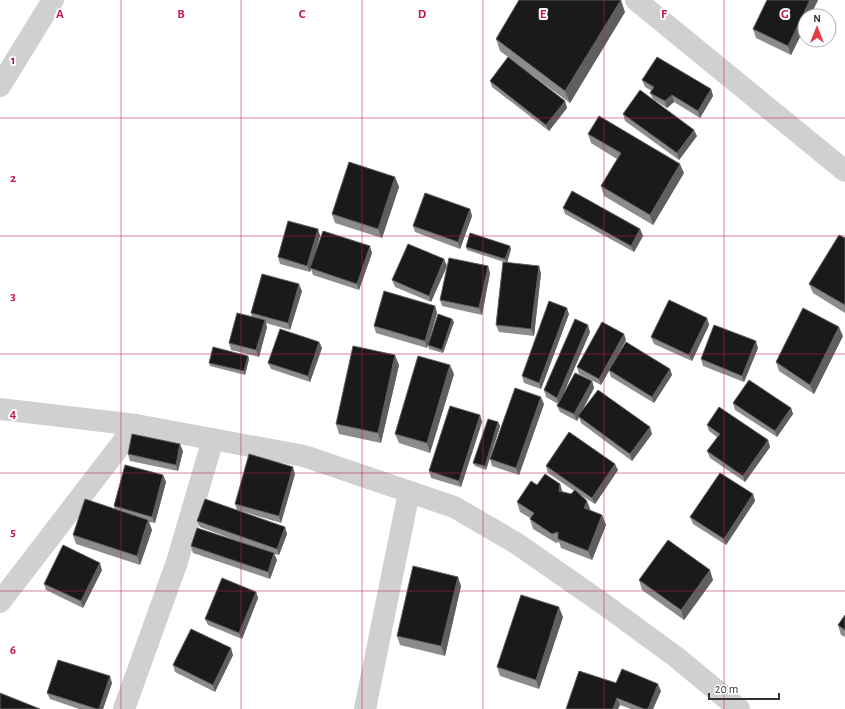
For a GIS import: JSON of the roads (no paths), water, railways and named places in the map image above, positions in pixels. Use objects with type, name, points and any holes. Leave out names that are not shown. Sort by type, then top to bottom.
[{"type":"street","points":[[0,86],[53,0]]},
{"type":"street","points":[[636,0],[845,171]]},
{"type":"street","points":[[0,409],[136,425],[304,456],[454,507],[516,543],[676,657],[738,709]]},
{"type":"street","points":[[0,602],[136,425]]},
{"type":"street","points":[[124,709],[176,562],[214,439]]},
{"type":"street","points":[[365,709],[408,492]]}]
